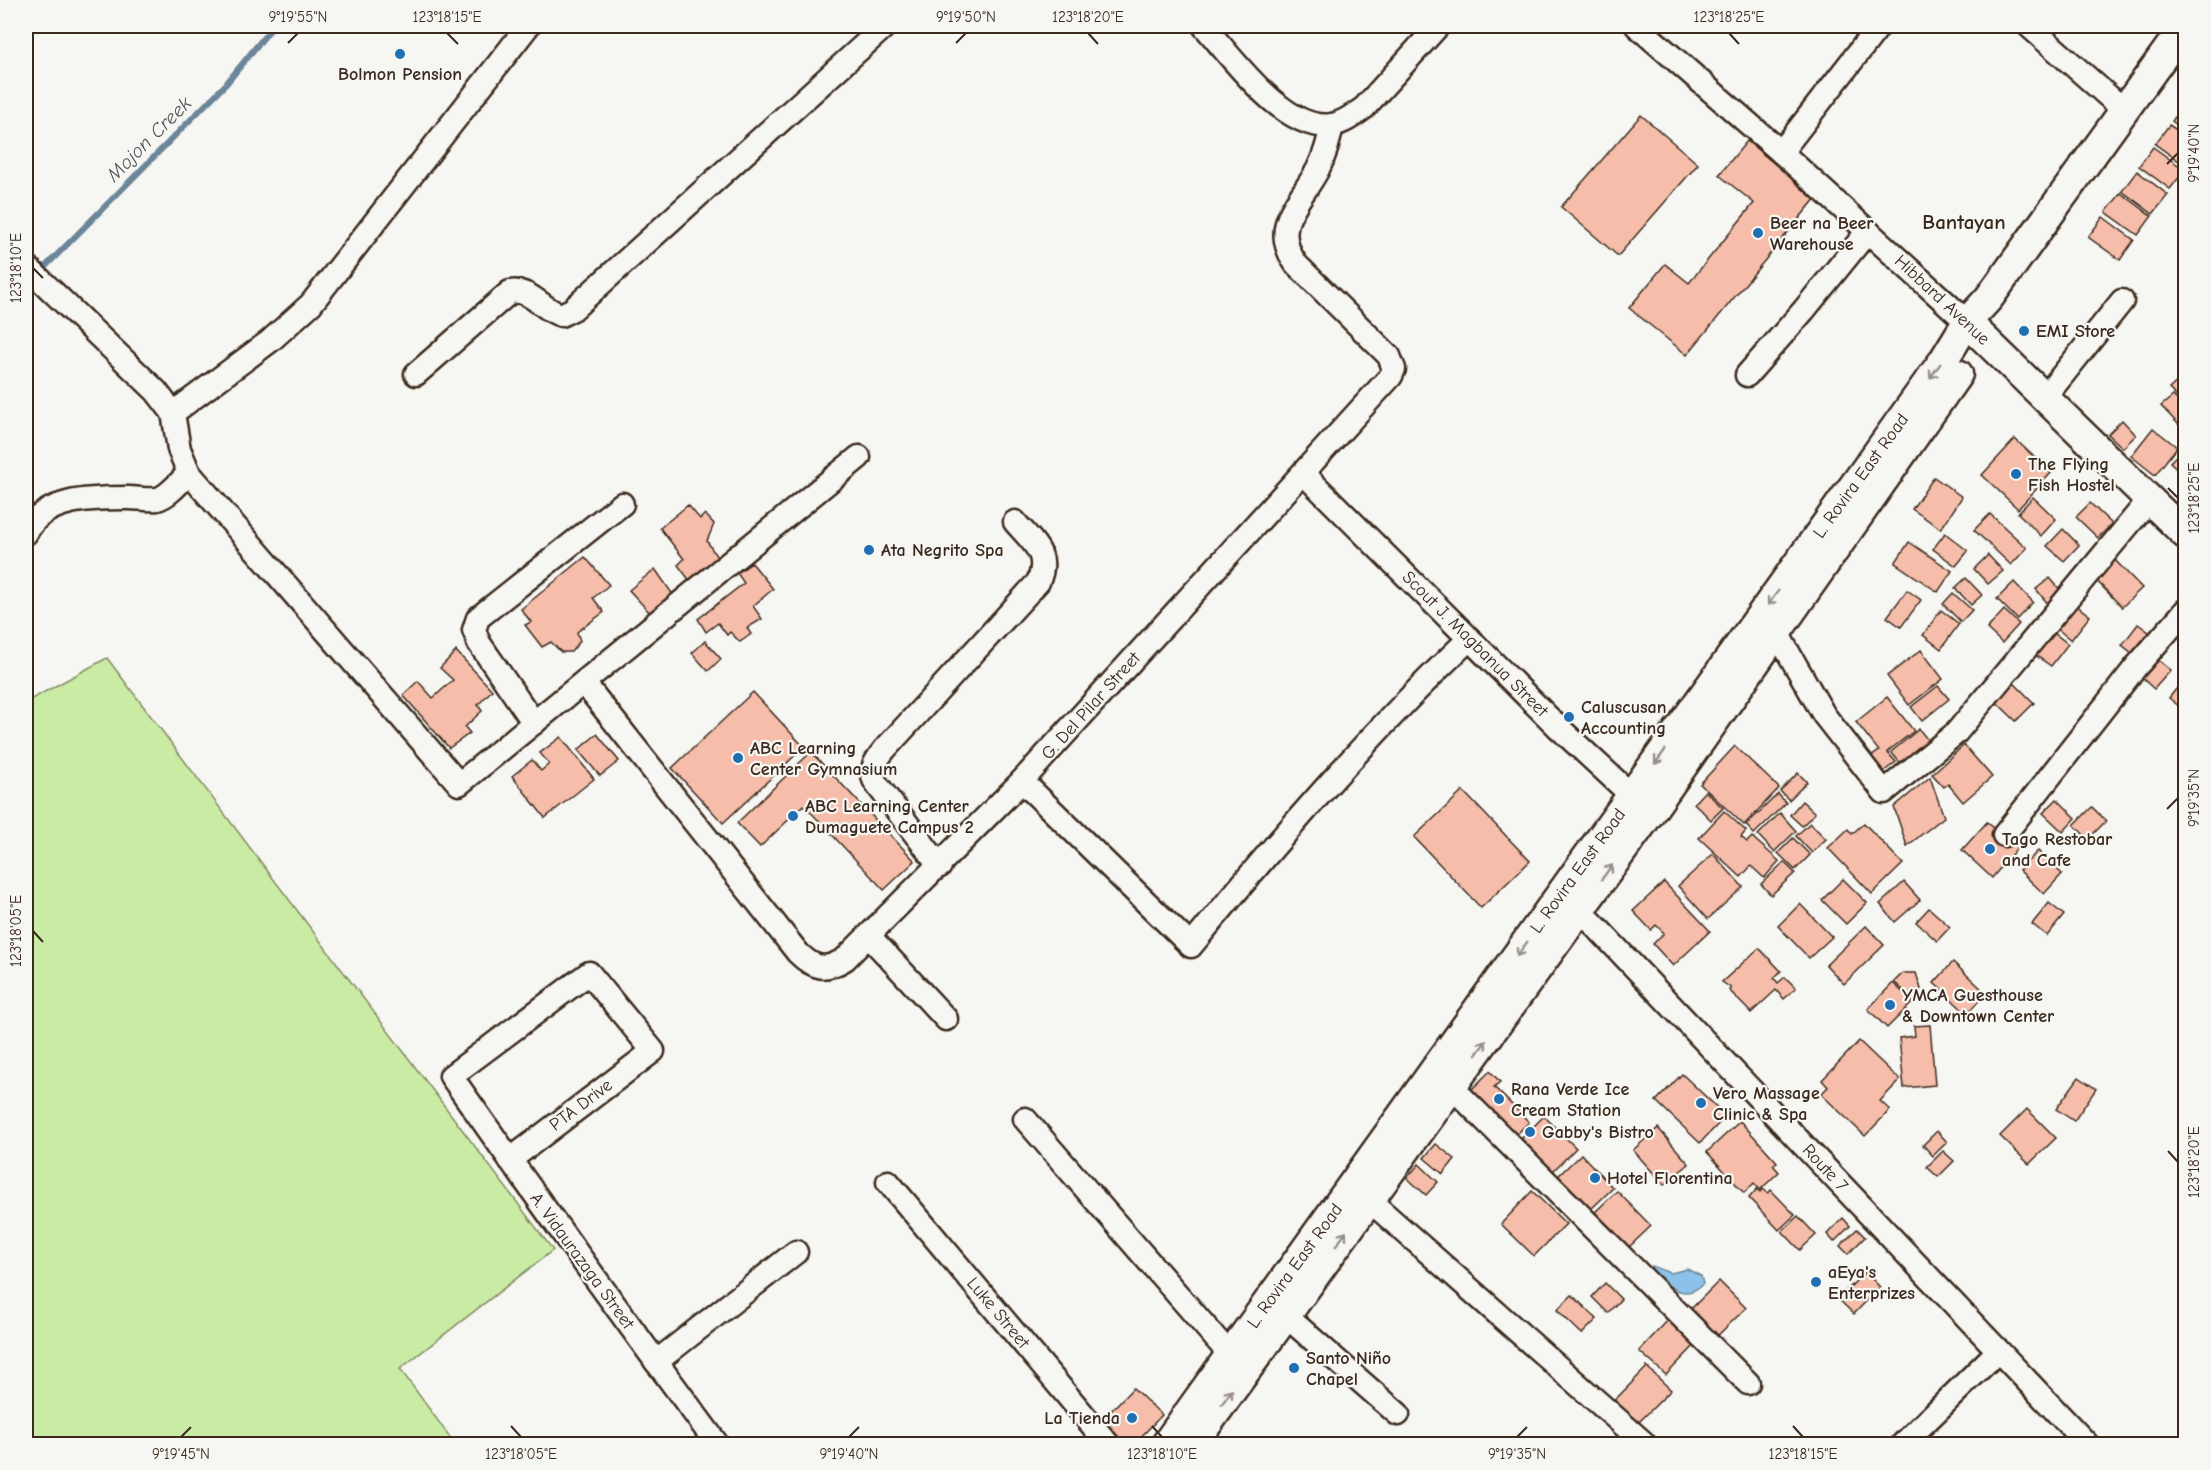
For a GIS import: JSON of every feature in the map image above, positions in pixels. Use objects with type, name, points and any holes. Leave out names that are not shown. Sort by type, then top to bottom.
[{"type":"main road","name":"L. Rovira East Road","points":[[1193,1444],[1258,1336],[1810,565],[1959,373],[1973,328],[1989,298],[2185,26]]},
{"type":"main road","name":"Hibbard Avenue","points":[[1973,328],[2186,535]]},
{"type":"main road","name":"L. Rovira East Road","points":[[1641,804],[1776,631],[1810,565]]},
{"type":"main road","name":"L. Rovira East Road","points":[[1166,1444],[1231,1356],[1286,1316],[1370,1200],[1397,1142],[1452,1087],[1572,900]]},
{"type":"street","points":[[173,413],[270,341],[311,304],[528,26]]},
{"type":"street","points":[[416,374],[510,292],[519,290],[553,313],[561,315],[573,309],[885,26]]},
{"type":"street","points":[[1203,26],[1268,97],[1301,120],[1318,125],[1332,125],[1350,118],[1364,108],[1438,26]]},
{"type":"street","name":"Hibbard Avenue","points":[[1637,26],[1781,152],[1973,328]]},
{"type":"street","points":[[1781,152],[1879,26]]},
{"type":"street","points":[[2029,26],[2125,111]]},
{"type":"street","name":"G. Del Pilar Street","points":[[584,683],[808,963],[820,968],[833,966],[845,959],[1022,781],[1391,376],[1394,369],[1389,356],[1296,264],[1287,251],[1283,234],[1289,215],[1318,169],[1327,149],[1332,125]]},
{"type":"street","points":[[1747,375],[1804,310],[1868,231]]},
{"type":"street","points":[[26,266],[143,378],[173,413],[179,449],[189,473],[459,784],[859,457]]},
{"type":"street","points":[[2045,397],[2122,301]]},
{"type":"street","points":[[26,533],[38,517],[53,506],[100,498],[156,499],[172,489],[189,473]]},
{"type":"street","name":"Scout J. Magbanua Street","points":[[1303,473],[1469,639],[1641,804]]},
{"type":"street","points":[[1776,631],[1824,715],[1884,792],[1956,733],[2149,500]]},
{"type":"street","points":[[534,723],[479,643],[474,630],[478,618],[622,504]]},
{"type":"street","points":[[940,866],[878,786],[872,771],[885,749],[1038,582],[1043,572],[1043,559],[1015,522]]},
{"type":"street","points":[[2004,835],[2135,668],[2186,610]]},
{"type":"street","points":[[1022,781],[1191,946],[1328,784],[1404,701],[1469,639]]},
{"type":"street","name":"Route 7","points":[[1572,900],[2087,1444]]},
{"type":"street","points":[[868,936],[946,1019]]},
{"type":"street","name":"PTA Drive","points":[[451,1076],[589,973],[653,1051],[510,1160]]},
{"type":"street","name":"A. Vidaurazaga Street","points":[[451,1076],[717,1444]]},
{"type":"street","points":[[1452,1087],[1748,1383]]},
{"type":"street","points":[[1025,1119],[1231,1356]]},
{"type":"street","name":"Luke Street","points":[[888,1182],[1107,1444]]},
{"type":"street","points":[[1370,1200],[1644,1443]]},
{"type":"street","points":[[656,1362],[796,1252]]},
{"type":"street","points":[[1286,1316],[1398,1414]]},
{"type":"street","points":[[1903,1444],[1998,1351]]},
{"type":"green space","points":[[107,658],[553,1250],[400,1369],[455,1444],[26,1444],[26,702]]},
{"type":"water","points":[[1652,1266],[1671,1273],[1687,1269],[1701,1276],[1703,1284],[1689,1292],[1682,1292],[1662,1281],[1650,1270]]},
{"type":"building","points":[[2186,102],[2186,132],[2172,121]]},
{"type":"building","points":[[1641,115],[1698,164],[1618,256],[1561,207]]},
{"type":"building","points":[[2169,125],[2186,136],[2186,166],[2155,144]]},
{"type":"building","name":"Beer na Beer Warehouse","points":[[1747,141],[1816,198],[1687,355],[1629,308],[1665,264],[1689,283],[1754,203],[1719,175]]},
{"type":"building","points":[[2153,147],[2185,170],[2170,189],[2139,166]]},
{"type":"building","points":[[2137,171],[2168,195],[2153,214],[2122,191]]},
{"type":"building","points":[[2121,193],[2152,216],[2138,235],[2106,212]]},
{"type":"building","points":[[2103,217],[2134,240],[2120,260],[2088,237]]},
{"type":"building","points":[[2181,378],[2186,383],[2186,406],[2169,389]]},
{"type":"building","points":[[2173,396],[2186,409],[2186,421],[2180,426],[2161,406]]},
{"type":"building","points":[[2122,420],[2136,435],[2123,448],[2108,434]]},
{"type":"building","points":[[2153,428],[2177,447],[2155,475],[2131,456]]},
{"type":"building","name":"The Flying Fish Hostel","points":[[2015,439],[2051,473],[2018,509],[1982,475]]},
{"type":"building","points":[[2186,446],[2186,477],[2170,462]]},
{"type":"building","points":[[1934,477],[1962,497],[1941,529],[1912,509]]},
{"type":"building","points":[[2033,497],[2056,519],[2041,536],[2018,513]]},
{"type":"building","points":[[2090,503],[2112,524],[2098,538],[2076,517]]},
{"type":"building","points":[[688,505],[700,519],[705,514],[714,524],[707,541],[718,559],[690,581],[678,565],[684,559],[660,528]]},
{"type":"building","points":[[1990,514],[2027,548],[2011,565],[1974,530]]},
{"type":"building","points":[[2063,529],[2079,545],[2064,561],[2047,546]]},
{"type":"building","points":[[1945,533],[1968,551],[1956,566],[1933,549]]},
{"type":"building","points":[[1909,542],[1952,571],[1938,592],[1895,563]]},
{"type":"building","points":[[1988,555],[2003,571],[1988,584],[1974,569]]},
{"type":"building","points":[[2110,555],[2142,588],[2122,607],[2090,574]]},
{"type":"building","points":[[585,557],[609,585],[593,598],[604,612],[577,632],[580,641],[571,652],[561,652],[551,642],[542,647],[525,625],[531,622],[521,609]]},
{"type":"building","points":[[752,563],[773,589],[753,606],[762,619],[747,628],[751,634],[740,642],[730,632],[727,635],[718,623],[706,632],[698,619],[744,583],[737,573]]},
{"type":"building","points":[[655,569],[674,596],[651,614],[629,590]]},
{"type":"building","points":[[1966,578],[1982,595],[1971,605],[1955,588]]},
{"type":"building","points":[[2050,578],[2062,592],[2048,604],[2036,589]]},
{"type":"building","points":[[2014,582],[2033,602],[2017,619],[1997,599]]},
{"type":"building","points":[[1907,590],[1921,600],[1901,627],[1887,617]]},
{"type":"building","points":[[1953,593],[1972,610],[1961,622],[1943,604]]},
{"type":"building","points":[[2069,600],[2090,616],[2071,640],[2050,623]]},
{"type":"building","points":[[1941,610],[1959,624],[1941,649],[1923,635]]},
{"type":"building","points":[[2004,610],[2019,624],[2002,643],[1987,629]]},
{"type":"building","points":[[2138,624],[2153,635],[2137,657],[2122,645]]},
{"type":"building","points":[[2049,629],[2068,644],[2051,666],[2031,652]]},
{"type":"building","points":[[705,641],[721,659],[708,671],[692,653]]},
{"type":"building","points":[[1921,650],[1943,679],[1909,705],[1887,676]]},
{"type":"building","points":[[456,651],[492,690],[478,705],[482,711],[465,727],[470,733],[449,748],[403,695],[418,681],[433,698],[453,680],[440,668]]},
{"type":"building","points":[[2157,659],[2171,670],[2154,689],[2141,677]]},
{"type":"building","points":[[2009,678],[2034,703],[2016,721],[1990,696]]},
{"type":"building","points":[[2181,683],[2186,687],[2186,712],[2169,698]]},
{"type":"building","points":[[1938,686],[1949,699],[1922,721],[1911,707]]},
{"type":"building","name":"ABC Learning Center Gymnasium","points":[[753,692],[804,747],[723,823],[672,768]]},
{"type":"building","points":[[1887,697],[1914,731],[1887,752],[1896,762],[1883,772],[1871,757],[1879,751],[1856,722]]},
{"type":"building","points":[[1919,729],[1930,743],[1902,765],[1891,752]]},
{"type":"building","points":[[597,734],[619,761],[600,776],[578,750]]},
{"type":"building","points":[[561,737],[594,779],[545,818],[512,776],[532,760],[541,771],[549,764],[540,753]]},
{"type":"building","points":[[1964,745],[1992,777],[1963,802],[1948,784],[1944,787],[1932,774]]},
{"type":"building","points":[[1735,746],[1779,788],[1744,825],[1700,784]]},
{"type":"building","points":[[811,752],[915,861],[884,890],[804,805],[760,847],[737,823]]},
{"type":"building","points":[[1798,773],[1807,782],[1789,800],[1780,791]]},
{"type":"building","points":[[1930,777],[1944,817],[1907,846],[1894,807]]},
{"type":"building","points":[[1463,791],[1530,861],[1481,908],[1414,837]]},
{"type":"building","points":[[1705,791],[1723,808],[1711,820],[1694,803]]},
{"type":"building","points":[[1778,794],[1786,803],[1754,834],[1746,825]]},
{"type":"building","points":[[2057,799],[2076,818],[2063,832],[2043,813]]},
{"type":"building","points":[[1802,801],[1815,813],[1802,826],[1790,815]]},
{"type":"building","points":[[2092,807],[2106,821],[2088,839],[2074,825]]},
{"type":"building","points":[[1724,811],[1746,831],[1741,837],[1747,842],[1752,837],[1779,861],[1764,878],[1751,866],[1741,877],[1699,838]]},
{"type":"building","points":[[1780,813],[1796,831],[1774,852],[1758,835]]},
{"type":"building","name":"Tago Restobar and Cafe","points":[[1987,822],[2017,848],[1992,878],[1962,850]]},
{"type":"building","points":[[1810,823],[1826,839],[1812,853],[1796,836]]},
{"type":"building","points":[[1864,823],[1903,864],[1872,894],[1828,848],[1848,829],[1852,834]]},
{"type":"building","points":[[1793,838],[1810,855],[1795,870],[1778,853]]},
{"type":"building","points":[[2038,851],[2062,874],[2044,894],[2019,870]]},
{"type":"building","points":[[1713,854],[1743,887],[1708,919],[1678,886]]},
{"type":"building","points":[[1784,862],[1795,873],[1771,895],[1761,884]]},
{"type":"building","points":[[1843,879],[1867,903],[1846,924],[1822,900]]},
{"type":"building","points":[[1664,882],[1710,931],[1673,966],[1653,944],[1664,933],[1656,925],[1651,930],[1633,911]]},
{"type":"building","points":[[1904,882],[1920,900],[1895,922],[1880,904]]},
{"type":"building","points":[[2049,903],[2064,915],[2047,936],[2032,924]]},
{"type":"building","points":[[1800,904],[1832,937],[1809,958],[1778,926]]},
{"type":"building","points":[[1929,908],[1950,927],[1937,941],[1916,922]]},
{"type":"building","points":[[1866,926],[1884,945],[1844,984],[1826,965]]},
{"type":"building","points":[[1759,948],[1781,971],[1774,978],[1778,983],[1785,977],[1796,988],[1784,999],[1776,990],[1751,1013],[1729,990],[1731,988],[1722,982]]},
{"type":"building","points":[[1953,962],[1986,993],[1967,1014],[1934,983]]},
{"type":"building","points":[[1903,973],[1916,973],[1921,989],[1912,998],[1894,982]]},
{"type":"building","name":"YMCA Guesthouse & Downtown Center","points":[[1893,983],[1913,1002],[1887,1028],[1868,1009]]},
{"type":"building","points":[[1930,1025],[1935,1085],[1904,1088],[1899,1038],[1915,1036],[1914,1026]]},
{"type":"building","points":[[1859,1041],[1900,1080],[1880,1101],[1890,1110],[1865,1136],[1821,1094],[1828,1087],[1822,1080]]},
{"type":"building","points":[[1490,1071],[1500,1082],[1494,1087],[1529,1122],[1514,1137],[1469,1092]]},
{"type":"building","points":[[1682,1074],[1726,1116],[1700,1143],[1656,1101]]},
{"type":"building","points":[[2079,1077],[2096,1089],[2074,1121],[2056,1109]]},
{"type":"building","points":[[2027,1109],[2056,1138],[2029,1164],[2000,1136]]},
{"type":"building","points":[[1544,1116],[1576,1148],[1551,1173],[1519,1141]]},
{"type":"building","points":[[1740,1121],[1777,1162],[1773,1165],[1779,1172],[1760,1190],[1754,1183],[1744,1193],[1707,1152]]},
{"type":"building","points":[[1658,1128],[1689,1164],[1664,1185],[1633,1150]]},
{"type":"building","points":[[1937,1131],[1947,1142],[1933,1156],[1923,1145]]},
{"type":"building","points":[[1436,1144],[1455,1159],[1443,1174],[1424,1158]]},
{"type":"building","points":[[1943,1151],[1954,1161],[1938,1177],[1927,1167]]},
{"type":"building","points":[[1581,1154],[1613,1188],[1588,1212],[1556,1178]]},
{"type":"building","points":[[1419,1164],[1438,1182],[1426,1195],[1407,1178]]},
{"type":"building","points":[[1757,1189],[1760,1192],[1763,1189],[1768,1193],[1771,1190],[1795,1215],[1779,1230],[1749,1198]]},
{"type":"building","points":[[1532,1191],[1566,1224],[1534,1256],[1501,1224]]},
{"type":"building","points":[[1617,1191],[1651,1226],[1627,1249],[1593,1214]]},
{"type":"building","points":[[1798,1216],[1816,1235],[1800,1250],[1782,1231]]},
{"type":"building","points":[[1843,1218],[1850,1226],[1834,1242],[1827,1234]]},
{"type":"building","points":[[1857,1229],[1865,1237],[1848,1254],[1840,1246]]},
{"type":"building","points":[[1865,1272],[1880,1287],[1854,1314],[1838,1299]]},
{"type":"building","points":[[1719,1281],[1746,1308],[1713,1340],[1687,1313]]},
{"type":"building","points":[[1605,1283],[1621,1299],[1608,1313],[1592,1297]]},
{"type":"building","points":[[1572,1295],[1597,1319],[1582,1334],[1557,1310]]},
{"type":"building","points":[[1670,1318],[1697,1343],[1666,1375],[1639,1351]]},
{"type":"building","points":[[1647,1367],[1671,1390],[1638,1423],[1614,1401]]},
{"type":"building","name":"La Tienda","points":[[1133,1388],[1162,1415],[1134,1444],[1126,1444],[1101,1421]]},
{"type":"waterway","name":"Mojon Creek","points":[[42,270],[226,84],[273,26]]},
{"type":"waterway","name":"Mojon Creek","points":[[26,293],[31,284]]},
{"type":"place","name":"Bolmon Pension","points":[[400,54]]},
{"type":"place","name":"Beer na Beer Warehouse","points":[[1758,233]]},
{"type":"place","name":"EMI Store","points":[[2024,331]]},
{"type":"place","name":"The Flying Fish Hostel","points":[[2016,474]]},
{"type":"place","name":"Ata Negrito Spa","points":[[869,550]]},
{"type":"place","name":"Caluscusan Accounting","points":[[1569,717]]},
{"type":"place","name":"ABC Learning Center Gymnasium","points":[[738,758]]},
{"type":"place","name":"ABC Learning Center Dumaguete Campus 2","points":[[793,816]]},
{"type":"place","name":"Tago Restobar and Cafe","points":[[1990,849]]},
{"type":"place","name":"YMCA Guesthouse & Downtown Center","points":[[1890,1005]]},
{"type":"place","name":"Rana Verde Ice Cream Station","points":[[1499,1099]]},
{"type":"place","name":"Vero Massage Clinic & Spa","points":[[1701,1103]]},
{"type":"place","name":"Gabby's Bistro","points":[[1530,1132]]},
{"type":"place","name":"Hotel Florentina","points":[[1595,1178]]},
{"type":"place","name":"aEya's Enterprizes","points":[[1816,1282]]},
{"type":"place","name":"Santo Niño Chapel","points":[[1294,1368]]},
{"type":"place","name":"La Tienda","points":[[1132,1418]]},
{"type":"district","name":"Bantayan","points":[[1964,222]]}]
